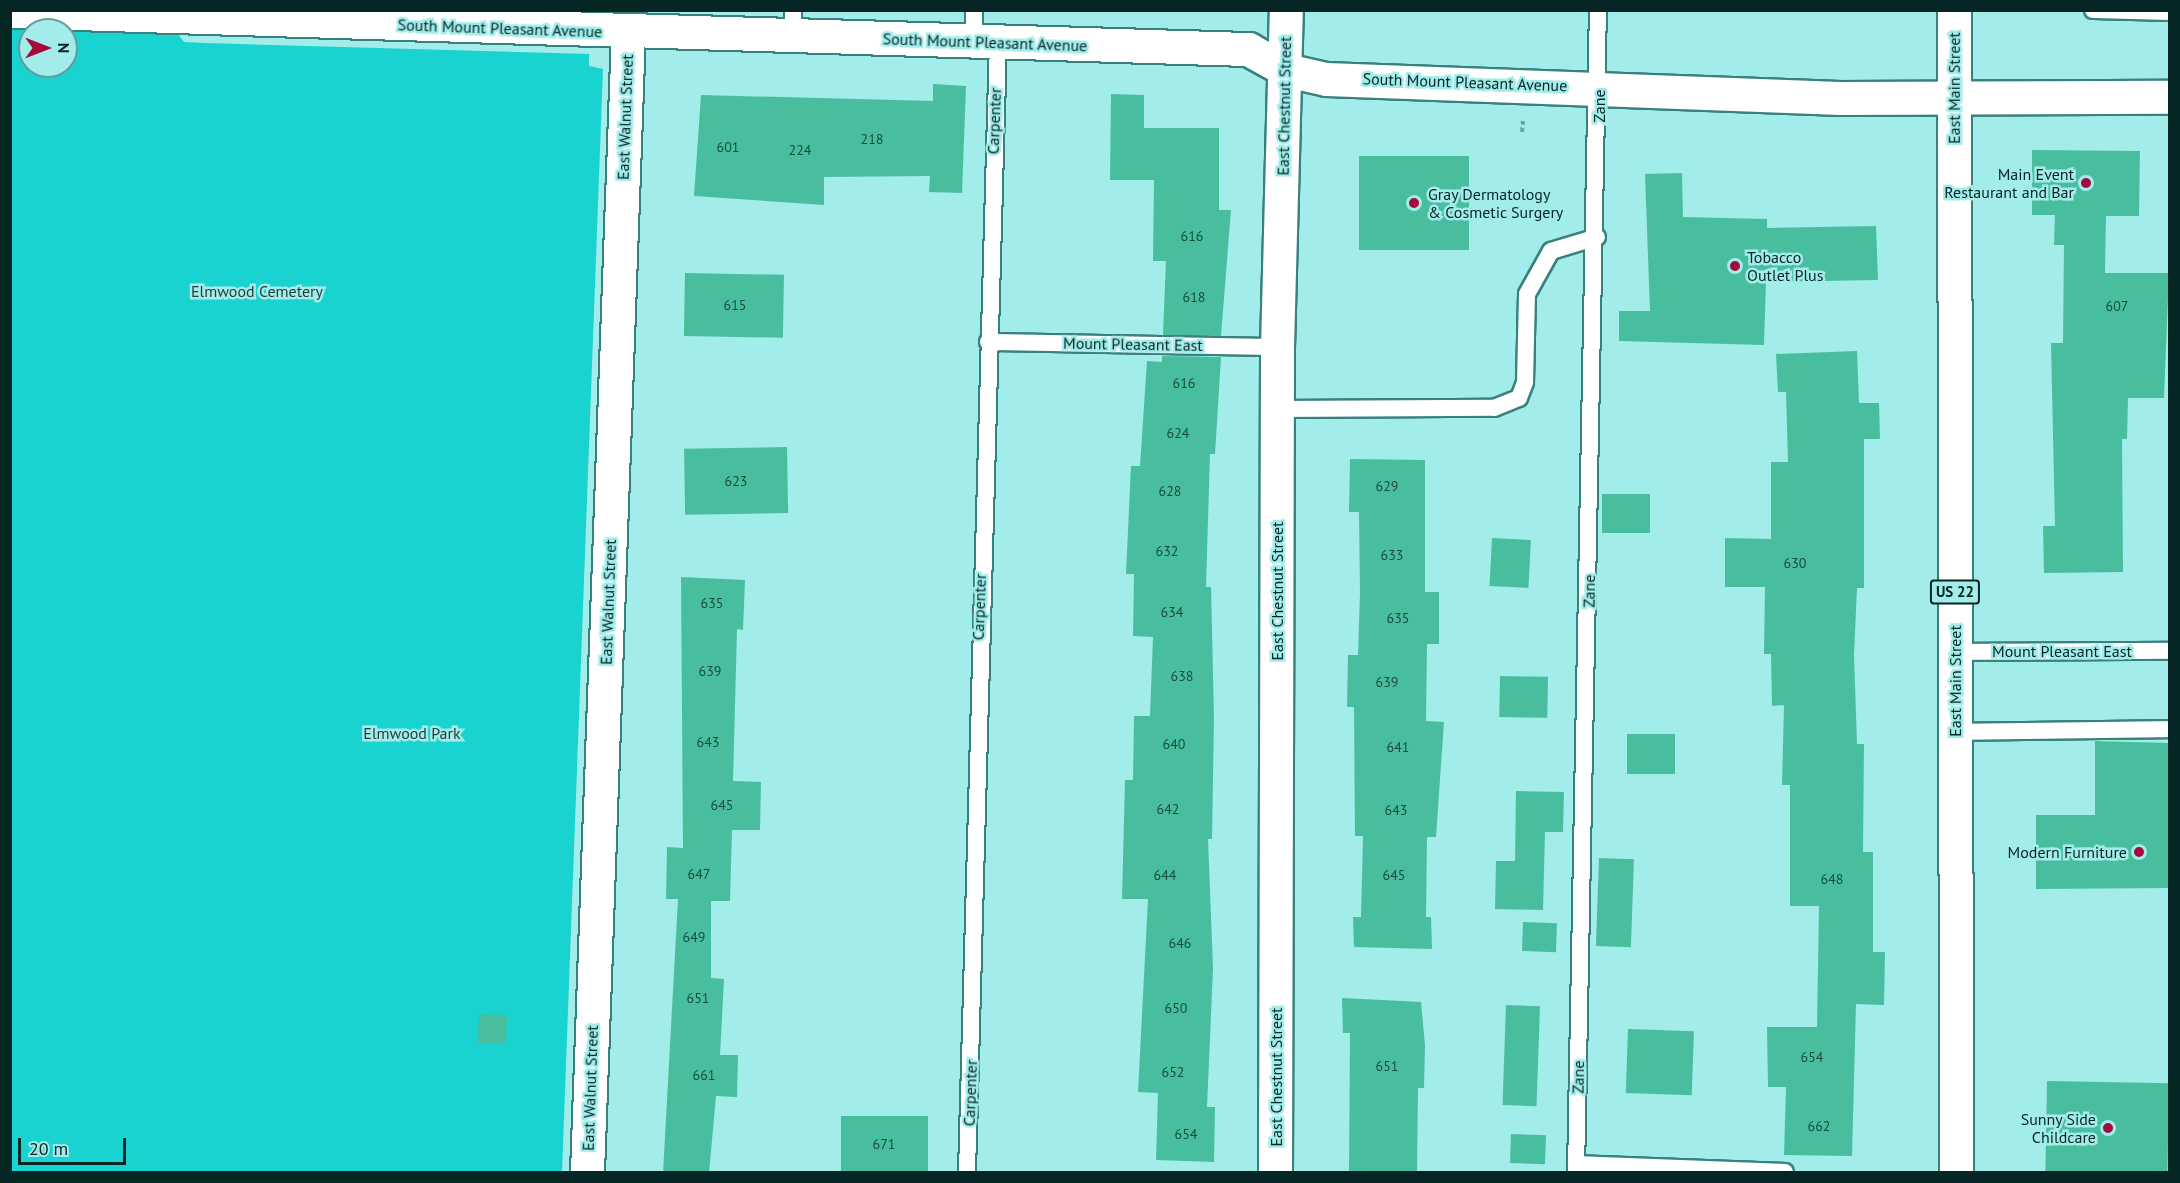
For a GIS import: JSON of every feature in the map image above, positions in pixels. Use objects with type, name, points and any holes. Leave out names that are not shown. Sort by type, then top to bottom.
[{"type":"street","name":"East Chestnut Street","points":[[1275,1173],[1279,410],[1277,346],[1286,10]]},
{"type":"street","name":"East Main Street","points":[[1954,10],[1956,1173]]},
{"type":"street","name":"South Mount Pleasant Avenue","points":[[10,11],[481,19],[628,32],[793,23],[982,31],[1248,50],[1286,70],[1326,79],[1954,99],[2169,97]]},
{"type":"street","name":"East Walnut Street","points":[[587,1173],[628,32]]},
{"type":"lane","name":"Zane","points":[[1576,1168],[1600,87],[1598,10]]},
{"type":"lane","points":[[2093,10],[2169,12]]},
{"type":"lane","name":"Carpenter","points":[[967,1173],[988,342],[982,31]]},
{"type":"lane","points":[[1279,410],[1494,408],[1519,398],[1525,382],[1527,294],[1551,251],[1597,237]]},
{"type":"lane","name":"Mount Pleasant East","points":[[988,342],[1277,346]]},
{"type":"lane","name":"Mount Pleasant East","points":[[1955,652],[2169,651]]},
{"type":"lane","points":[[1956,732],[2169,729]]},
{"type":"lane","points":[[1576,1168],[1785,1173]]},
{"type":"green space","name":"Elmwood Cemetery","points":[[11,27],[18,27],[18,78],[78,78],[78,29],[177,33],[184,42],[589,54],[589,66],[603,69],[562,1172],[11,1172]]},
{"type":"building","points":[[933,84],[966,86],[962,193],[929,192],[930,176],[824,177],[824,205],[694,196],[701,95],[933,101]]},
{"type":"building","points":[[1111,94],[1144,95],[1144,128],[1219,128],[1219,210],[1231,210],[1221,336],[1163,335],[1166,261],[1153,261],[1154,180],[1110,180]]},
{"type":"building","points":[[2032,150],[2140,151],[2139,216],[2106,216],[2105,273],[2169,273],[2164,398],[2128,398],[2127,439],[2122,439],[2123,572],[2044,573],[2043,526],[2055,526],[2051,343],[2063,343],[2064,245],[2054,245],[2055,215],[2032,215]]},
{"type":"building","name":"Gray Dermatology & Cosmetic Surgery","points":[[1359,156],[1469,156],[1469,250],[1359,250]]},
{"type":"building","points":[[1682,173],[1683,217],[1767,219],[1767,228],[1876,226],[1878,280],[1766,282],[1764,345],[1619,341],[1619,311],[1650,311],[1645,174]]},
{"type":"building","points":[[685,273],[784,275],[783,338],[684,336]]},
{"type":"building","points":[[1857,351],[1859,403],[1879,403],[1880,439],[1864,439],[1864,588],[1857,588],[1854,655],[1857,744],[1864,744],[1863,852],[1873,852],[1873,952],[1885,952],[1884,1005],[1856,1004],[1852,1156],[1784,1155],[1786,1087],[1768,1087],[1767,1027],[1817,1027],[1819,906],[1790,906],[1790,785],[1782,785],[1784,705],[1772,706],[1771,654],[1764,654],[1765,587],[1725,587],[1725,538],[1771,539],[1771,462],[1788,462],[1786,392],[1778,392],[1776,354]]},
{"type":"building","points":[[1162,356],[1221,357],[1215,454],[1210,454],[1206,587],[1211,587],[1214,717],[1212,839],[1208,839],[1213,969],[1207,1107],[1215,1107],[1214,1162],[1156,1160],[1158,1093],[1138,1092],[1148,899],[1122,899],[1125,780],[1133,780],[1134,716],[1150,716],[1153,637],[1133,636],[1134,574],[1126,574],[1131,466],[1140,466],[1147,361],[1162,362]]},
{"type":"building","points":[[787,447],[788,513],[685,515],[684,449]]},
{"type":"building","points":[[1350,459],[1425,460],[1425,592],[1439,592],[1439,644],[1427,644],[1426,721],[1444,722],[1436,837],[1427,837],[1426,917],[1431,917],[1432,949],[1354,947],[1353,917],[1361,917],[1363,836],[1355,836],[1354,707],[1347,707],[1348,655],[1358,655],[1360,593],[1359,512],[1349,512]]},
{"type":"building","points":[[1602,494],[1650,494],[1650,533],[1602,533]]},
{"type":"building","points":[[1492,538],[1531,540],[1528,588],[1489,586]]},
{"type":"building","points":[[681,577],[745,580],[743,630],[737,629],[733,781],[761,782],[760,830],[732,830],[730,901],[711,901],[711,978],[724,979],[720,1055],[738,1055],[737,1097],[716,1096],[709,1173],[663,1173],[678,899],[666,899],[667,847],[683,848]]},
{"type":"building","points":[[1500,676],[1548,677],[1547,718],[1499,717]]},
{"type":"building","points":[[1627,734],[1675,734],[1675,774],[1627,774]]},
{"type":"building","points":[[2095,741],[2169,743],[2169,888],[2036,889],[2036,815],[2095,815]]},
{"type":"building","points":[[1516,791],[1564,792],[1563,832],[1545,832],[1543,910],[1495,909],[1496,861],[1515,861]]},
{"type":"building","points":[[1599,858],[1634,859],[1631,947],[1596,946]]},
{"type":"building","points":[[1523,922],[1557,923],[1556,952],[1522,951]]},
{"type":"building","points":[[1342,998],[1421,1002],[1425,1045],[1424,1088],[1418,1088],[1417,1173],[1349,1173],[1350,1033],[1343,1033]]},
{"type":"building","points":[[1506,1005],[1540,1006],[1536,1106],[1503,1105]]},
{"type":"building","points":[[479,1014],[507,1015],[506,1044],[478,1043]]},
{"type":"building","points":[[1628,1029],[1694,1031],[1692,1095],[1626,1093]]},
{"type":"building","name":"Sunny Side Childcare","points":[[2047,1081],[2169,1083],[2167,1172],[2045,1172]]},
{"type":"building","points":[[841,1116],[928,1116],[928,1172],[841,1172]]},
{"type":"building","points":[[1511,1134],[1546,1135],[1545,1164],[1510,1163]]},
{"type":"place","name":"Main Event Restaurant and Bar","points":[[2086,183]]},
{"type":"place","name":"Gray Dermatology & Cosmetic Surgery","points":[[1414,203]]},
{"type":"place","name":"Tobacco Outlet Plus","points":[[1735,266]]},
{"type":"place","name":"Modern Furniture","points":[[2139,852]]},
{"type":"place","name":"Sunny Side Childcare","points":[[2108,1128]]},
{"type":"park label","name":"Elmwood Park","points":[[412,733]]}]
